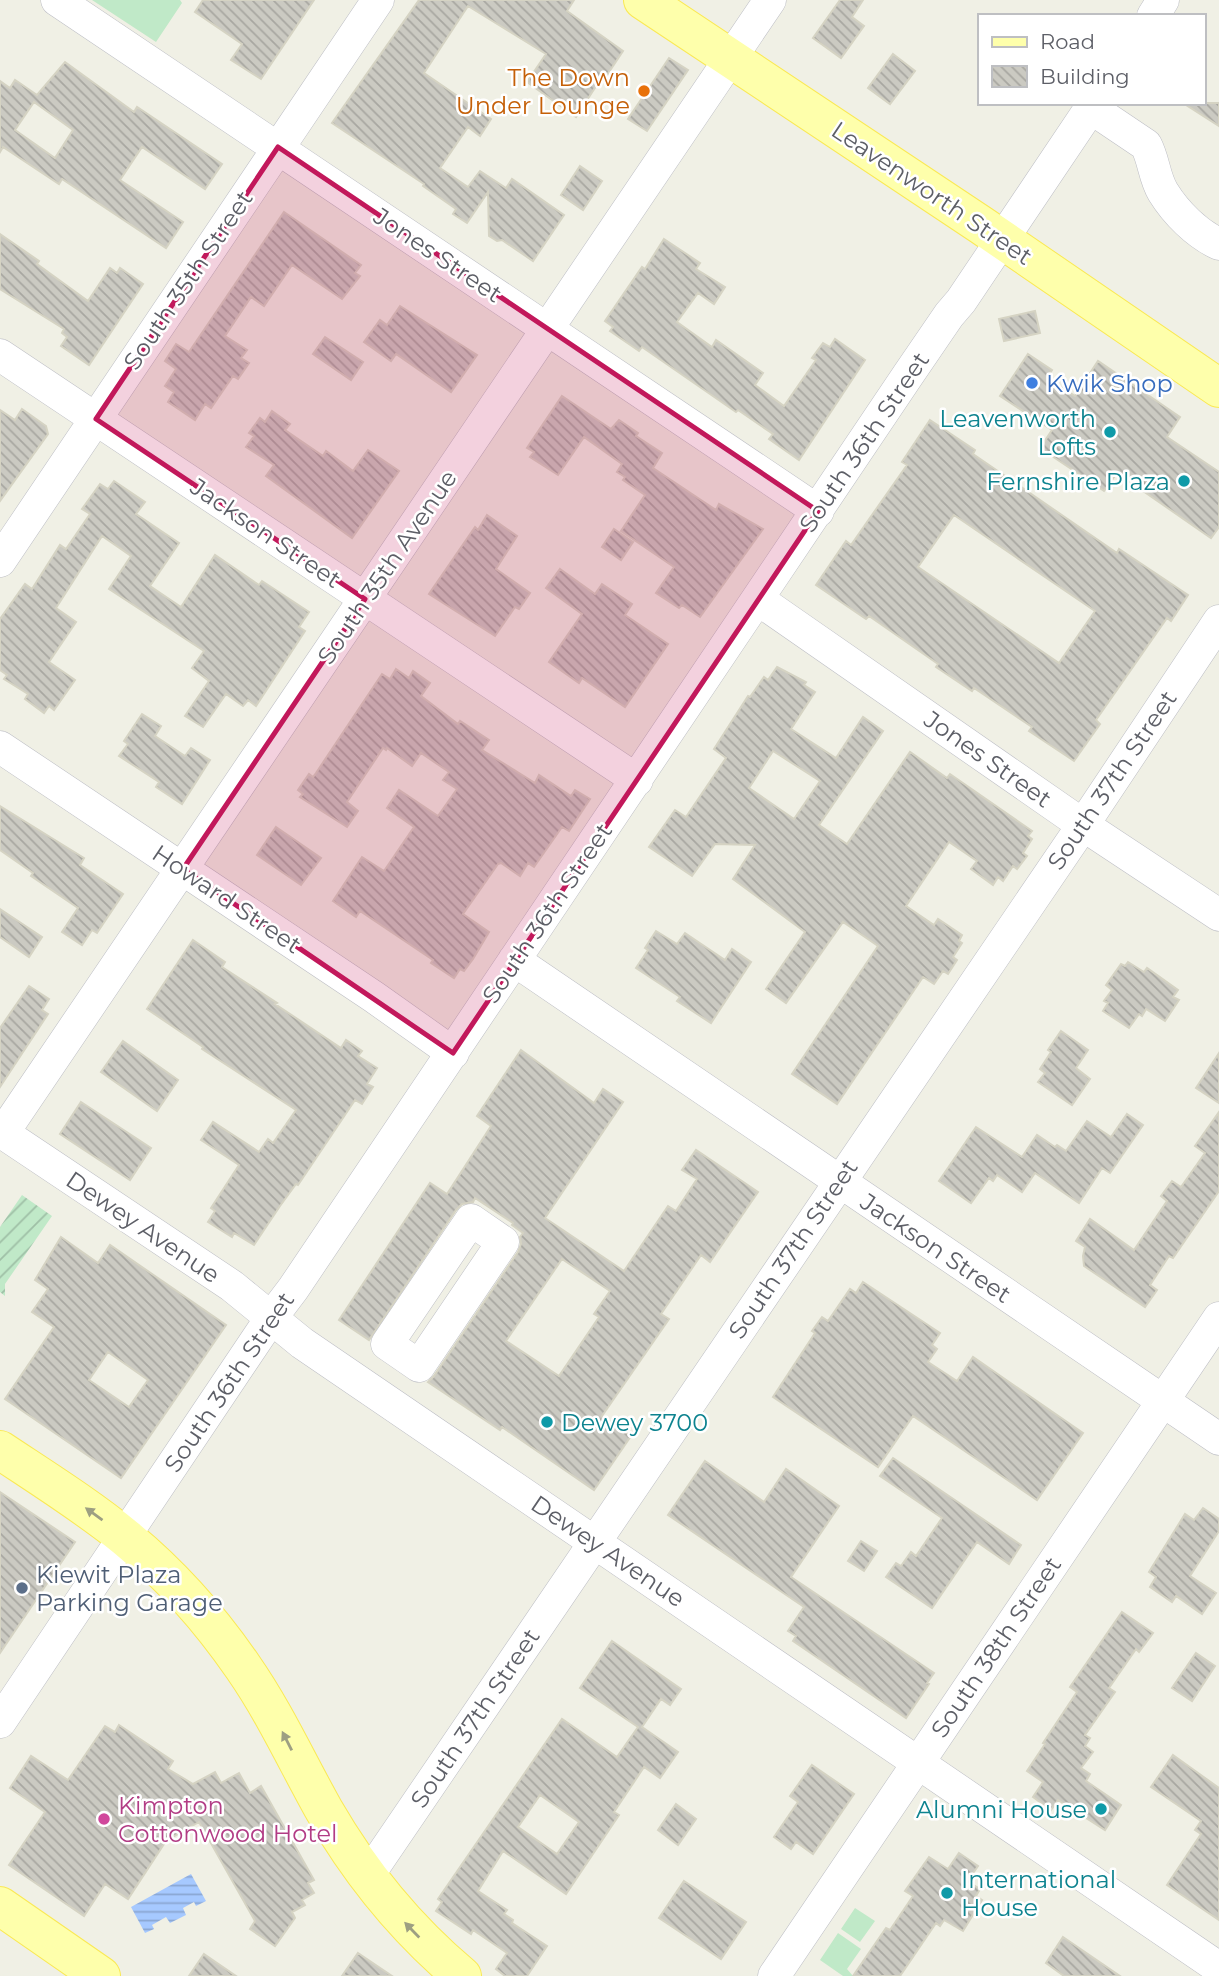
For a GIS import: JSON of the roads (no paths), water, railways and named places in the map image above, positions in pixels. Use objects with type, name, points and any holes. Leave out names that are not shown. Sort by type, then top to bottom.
[{"type":"main road","name":"Leavenworth Street","points":[[643,0],[1002,239],[1219,388]]},
{"type":"main road","points":[[0,1450],[124,1536],[173,1581],[226,1644],[263,1698],[324,1810],[367,1877],[412,1930],[462,1976]]},
{"type":"main road","points":[[0,1906],[101,1976]]},
{"type":"street","name":"Jones Street","points":[[57,0],[818,511]]},
{"type":"street","name":"South 35th Street","points":[[0,561],[378,0]]},
{"type":"street","name":"South 35th Avenue","points":[[2,1132],[183,869],[770,0]]},
{"type":"street","name":"South 36th Street","points":[[0,1723],[1092,106]]},
{"type":"street","points":[[1092,106],[1146,145],[1163,191],[1183,217],[1205,237],[1219,244]]},
{"type":"street","name":"Jackson Street","points":[[0,355],[637,780]]},
{"type":"street","name":"Jones Street","points":[[758,600],[1083,825],[1219,915]]},
{"type":"street","name":"South 37th Street","points":[[367,1877],[1219,621]]},
{"type":"street","name":"Howard Street","points":[[0,747],[453,1053]]},
{"type":"street","name":"Jackson Street","points":[[514,960],[1219,1439]]},
{"type":"street","name":"Dewey Avenue","points":[[2,1132],[232,1286],[302,1343],[1219,1968]]},
{"type":"street","name":"South 38th Street","points":[[774,1976],[1219,1318]]},
{"type":"street","points":[[377,1394],[404,1355]]},
{"type":"water","points":[[191,1874],[206,1901],[196,1906],[194,1902],[183,1908],[186,1915],[170,1923],[166,1917],[152,1925],[154,1929],[145,1933],[131,1907]]},
{"type":"place","name":"The Down Under Lounge","points":[[644,91]]},
{"type":"place","name":"Kwik Shop","points":[[1032,383]]},
{"type":"place","name":"Leavenworth Lofts","points":[[1110,432]]},
{"type":"place","name":"Fernshire Plaza","points":[[1184,481]]},
{"type":"place","name":"Dewey 3700","points":[[547,1422]]},
{"type":"place","name":"Kiewit Plaza Parking Garage","points":[[22,1588]]},
{"type":"place","name":"Alumni House","points":[[1101,1809]]},
{"type":"place","name":"Kimpton Cottonwood Hotel","points":[[104,1819]]},
{"type":"place","name":"International House","points":[[947,1893]]}]
